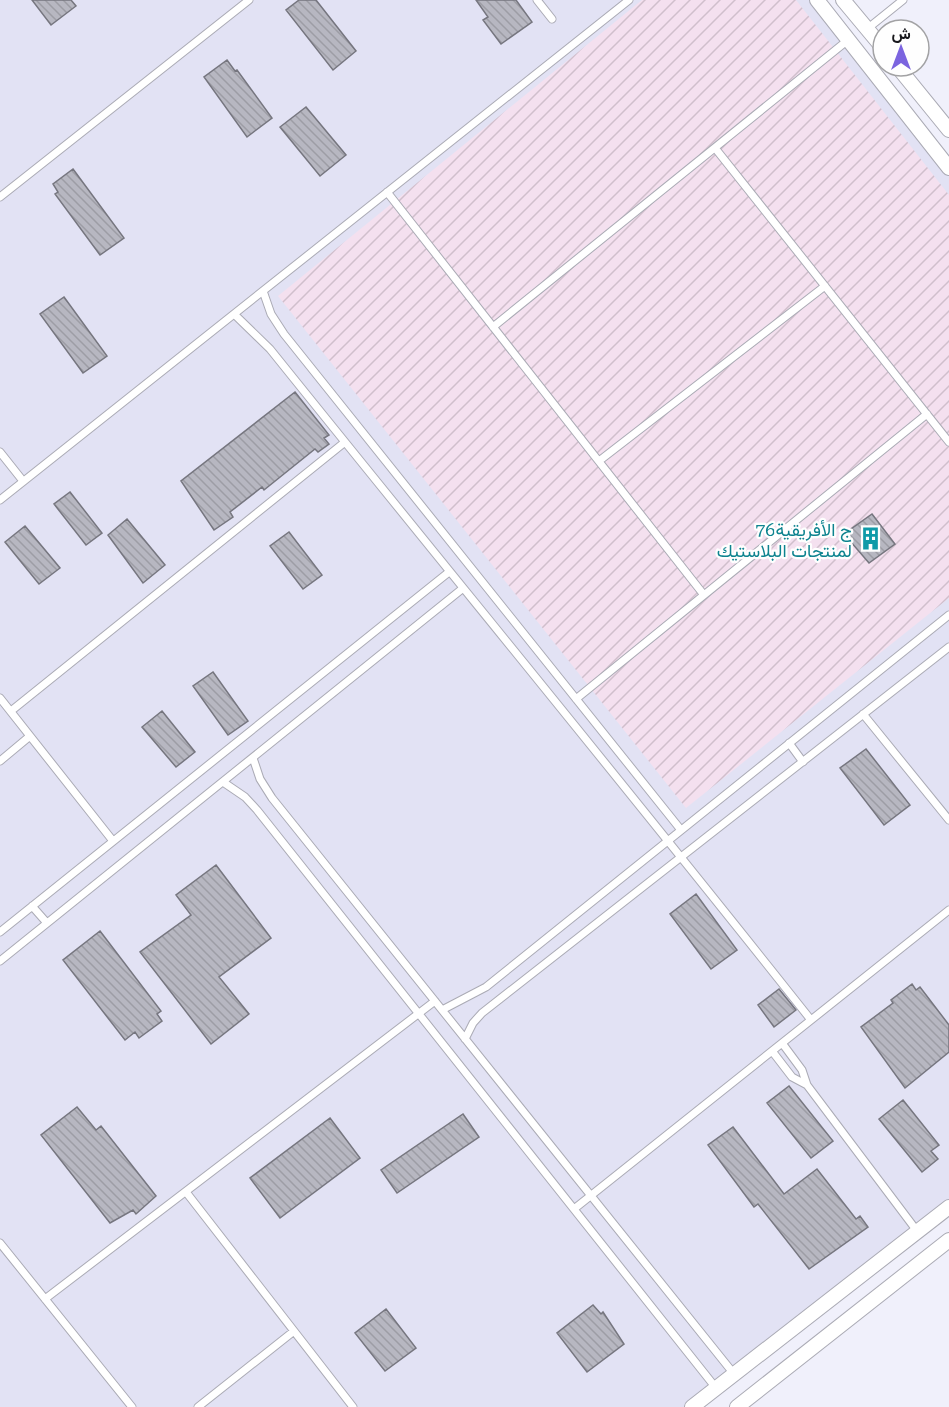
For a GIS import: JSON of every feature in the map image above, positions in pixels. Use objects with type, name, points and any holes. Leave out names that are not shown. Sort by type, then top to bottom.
[{"type":"street","points":[[817,0],[949,168]]},
{"type":"street","points":[[843,0],[871,34]]},
{"type":"street","points":[[907,78],[949,130]]},
{"type":"street","points":[[692,1407],[949,1206]]},
{"type":"street","points":[[737,1407],[949,1240]]},
{"type":"street","points":[[813,1313],[828,1335]]},
{"type":"lane","points":[[0,197],[249,0]]},
{"type":"lane","points":[[537,0],[552,19]]},
{"type":"lane","points":[[2,495],[23,481],[629,0]]},
{"type":"lane","points":[[867,29],[903,0]]},
{"type":"lane","points":[[493,327],[848,40]]},
{"type":"lane","points":[[715,148],[949,442]]},
{"type":"lane","points":[[387,192],[704,595]]},
{"type":"lane","points":[[599,461],[825,286]]},
{"type":"lane","points":[[263,291],[271,314],[284,334],[681,830]]},
{"type":"lane","points":[[234,314],[270,349],[462,589],[682,856],[811,1020]]},
{"type":"lane","points":[[576,699],[927,414]]},
{"type":"lane","points":[[10,711],[345,442]]},
{"type":"lane","points":[[0,452],[23,481]]},
{"type":"lane","points":[[0,932],[449,572]]},
{"type":"lane","points":[[0,961],[462,589]]},
{"type":"lane","points":[[442,1010],[486,987],[949,615]]},
{"type":"lane","points":[[465,1039],[473,1023],[482,1013],[949,647]]},
{"type":"lane","points":[[0,698],[113,841]]},
{"type":"lane","points":[[863,714],[949,820]]},
{"type":"lane","points":[[0,761],[30,736]]},
{"type":"lane","points":[[789,743],[803,762]]},
{"type":"lane","points":[[253,758],[260,779],[272,798],[734,1374]]},
{"type":"lane","points":[[223,782],[251,803],[716,1388]]},
{"type":"lane","points":[[32,906],[47,923]]},
{"type":"lane","points":[[574,1209],[949,910]]},
{"type":"lane","points":[[45,1299],[435,1001]]},
{"type":"lane","points":[[782,1043],[802,1070],[807,1085],[917,1231]]},
{"type":"lane","points":[[772,1051],[792,1077],[807,1085]]},
{"type":"lane","points":[[186,1192],[353,1407]]},
{"type":"lane","points":[[0,1243],[132,1407]]},
{"type":"lane","points":[[198,1407],[294,1331]]},
{"type":"shaded area","points":[[0,0],[824,0],[871,58],[871,78],[887,78],[949,155],[949,1206],[695,1407],[0,1407]]},
{"type":"shaded area","points":[[642,0],[796,0],[949,195],[949,598],[686,808],[278,296]]},
{"type":"building","points":[[32,0],[71,0],[76,6],[51,25]]},
{"type":"building","points":[[299,0],[316,0],[356,51],[333,70],[286,10]]},
{"type":"building","points":[[476,0],[516,0],[532,22],[501,44],[483,20],[488,17]]},
{"type":"building","points":[[227,60],[272,118],[247,137],[204,77]]},
{"type":"building","points":[[306,107],[346,155],[320,176],[280,127]]},
{"type":"building","points":[[73,169],[124,238],[100,255],[55,194],[58,192],[53,184]]},
{"type":"building","points":[[64,297],[107,356],[83,373],[40,314]]},
{"type":"building","points":[[295,392],[329,435],[324,438],[329,444],[318,452],[315,449],[264,490],[262,487],[230,512],[233,517],[214,530],[181,481]]},
{"type":"building","points":[[70,492],[102,533],[86,545],[54,504]]},
{"type":"building","name":"76ج الأفريقية لمنتجات البلاستيك","points":[[872,514],[895,544],[869,563],[844,534]]},
{"type":"building","points":[[127,519],[165,565],[143,583],[108,535]]},
{"type":"building","points":[[25,526],[60,568],[39,584],[5,542]]},
{"type":"building","points":[[289,532],[322,575],[303,589],[270,546]]},
{"type":"building","points":[[213,672],[248,721],[228,735],[193,686]]},
{"type":"building","points":[[162,711],[195,752],[176,767],[142,727]]},
{"type":"building","points":[[866,749],[910,805],[884,825],[840,768]]},
{"type":"building","points":[[216,865],[271,938],[219,977],[249,1014],[211,1044],[140,952],[191,915],[176,895]]},
{"type":"building","points":[[696,894],[737,950],[711,969],[670,914]]},
{"type":"building","points":[[100,931],[161,1011],[157,1014],[162,1021],[139,1038],[135,1032],[125,1040],[63,960]]},
{"type":"building","points":[[912,984],[916,990],[920,987],[949,1025],[949,1052],[905,1088],[861,1027],[893,1003],[891,1000]]},
{"type":"building","points":[[779,989],[796,1010],[774,1027],[758,1005]]},
{"type":"building","points":[[789,1086],[833,1141],[811,1158],[767,1103]]},
{"type":"building","points":[[903,1100],[939,1145],[931,1151],[938,1159],[922,1172],[879,1119]]},
{"type":"building","points":[[77,1107],[96,1130],[101,1126],[156,1196],[136,1214],[133,1210],[110,1223],[41,1135]]},
{"type":"building","points":[[463,1114],[479,1137],[397,1193],[381,1170]]},
{"type":"building","points":[[330,1118],[360,1158],[280,1218],[250,1178]]},
{"type":"building","points":[[733,1127],[784,1194],[817,1169],[856,1219],[860,1216],[868,1227],[809,1269],[758,1204],[754,1207],[708,1145]]},
{"type":"building","points":[[593,1305],[601,1314],[603,1312],[624,1344],[587,1372],[557,1333]]},
{"type":"building","points":[[386,1309],[416,1348],[385,1371],[355,1333]]},
{"type":"place","name":"76ج الأفريقية لمنتجات البلاستيك","points":[[870,539]]}]
